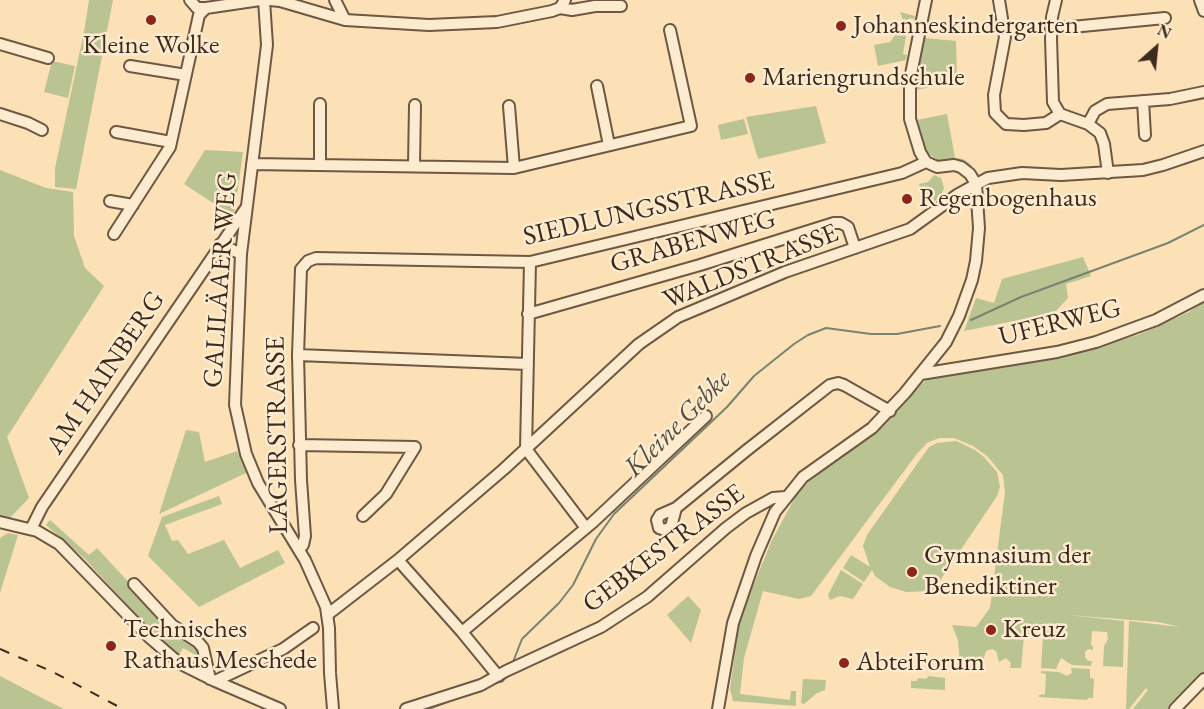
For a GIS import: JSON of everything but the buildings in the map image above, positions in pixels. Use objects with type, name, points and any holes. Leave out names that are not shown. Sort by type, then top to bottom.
[{"type":"street","points":[[190,0],[197,8],[262,0]]},
{"type":"street","name":"GALILÄAER WEG","points":[[262,0],[267,45],[241,254],[236,405],[240,436],[258,483],[299,549]]},
{"type":"street","points":[[270,0],[345,20],[391,24],[497,22],[546,12],[563,4],[572,10],[594,6],[621,6]]},
{"type":"street","points":[[335,0],[345,20]]},
{"type":"street","points":[[718,709],[736,613],[770,524],[785,497],[807,474],[864,434],[890,411],[951,334],[972,280],[979,228],[976,184],[970,174],[961,167],[937,166],[926,162],[920,152],[913,129],[909,97],[912,69],[926,0]]},
{"type":"street","points":[[999,0],[1005,38],[994,95],[995,112],[1006,124],[1024,125],[1046,123],[1060,114]]},
{"type":"street","points":[[1056,0],[1051,29],[1054,106],[1060,114],[1098,130],[1103,140],[1108,172]]},
{"type":"street","points":[[1200,0],[1204,11]]},
{"type":"street","points":[[114,234],[171,142],[199,15],[206,8]]},
{"type":"street","points":[[1051,29],[1165,18]]},
{"type":"street","points":[[252,164],[320,163],[514,168],[691,126],[670,30]]},
{"type":"street","points":[[0,44],[48,58]]},
{"type":"street","points":[[130,66],[186,75]]},
{"type":"street","points":[[597,86],[609,145]]},
{"type":"street","points":[[1088,124],[1095,111],[1102,106],[1204,92]]},
{"type":"street","points":[[1143,100],[1145,135]]},
{"type":"street","points":[[320,104],[320,163]]},
{"type":"street","points":[[414,165],[415,105]]},
{"type":"street","points":[[509,106],[514,168]]},
{"type":"street","points":[[0,114],[42,130]]},
{"type":"street","points":[[116,132],[171,142]]},
{"type":"street","name":"WALDSTRASSE","points":[[327,615],[398,560],[526,449],[639,344],[669,322],[700,306],[785,272],[910,229],[988,178],[1014,174],[1061,175],[1154,168],[1204,151]]},
{"type":"street","name":"SIEDLUNGSSTRASSE","points":[[305,263],[316,258],[530,262],[892,175],[926,162]]},
{"type":"street","points":[[110,201],[133,206]]},
{"type":"street","name":"AM HAINBERG","points":[[31,529],[48,498],[246,208]]},
{"type":"street","name":"GRABENWEG","points":[[528,314],[838,223],[848,227],[855,248]]},
{"type":"street","points":[[220,244],[241,254]]},
{"type":"street","points":[[530,262],[526,449],[586,528]]},
{"type":"street","name":"LAGERSTRASSE","points":[[305,263],[301,269],[298,355],[299,445],[305,536],[303,545],[299,549],[324,600],[333,709]]},
{"type":"street","name":"UFERWEG","points":[[921,374],[1057,352],[1096,342],[1156,320],[1204,295]]},
{"type":"street","points":[[298,355],[528,364]]},
{"type":"street","points":[[675,508],[830,385],[844,385],[890,411]]},
{"type":"street","points":[[462,632],[586,528],[706,416]]},
{"type":"street","points":[[299,445],[415,447],[386,494],[363,516]]},
{"type":"street","name":"GEBKESTRASSE","points":[[406,709],[468,690],[617,618],[647,597],[737,520],[773,498],[785,497]]},
{"type":"street","points":[[0,522],[31,529],[53,539],[68,551],[130,618],[172,658],[213,680],[280,709]]},
{"type":"street","points":[[398,560],[498,676]]},
{"type":"street","points":[[134,584],[172,625],[196,639],[201,645],[213,680]]},
{"type":"street","points":[[213,680],[283,649],[313,628]]},
{"type":"street","points":[[1175,709],[1204,679]]},
{"type":"green space","points":[[89,0],[113,0],[76,189],[55,187],[55,168]]},
{"type":"green space","points":[[900,12],[915,16],[914,19],[909,18],[903,54],[907,55],[906,60],[878,66],[874,45],[890,42],[904,23]]},
{"type":"green space","points":[[925,38],[956,41],[957,82],[916,90]]},
{"type":"green space","points":[[52,61],[75,66],[68,98],[44,92]]},
{"type":"green space","points":[[816,106],[826,143],[758,159],[746,117]]},
{"type":"green space","points":[[947,114],[955,158],[963,159],[972,165],[970,167],[958,160],[937,160],[923,149],[916,126],[919,124],[917,120]]},
{"type":"green space","points":[[744,119],[748,134],[721,140],[718,125]]},
{"type":"green space","points":[[205,150],[243,152],[233,216],[184,184]]},
{"type":"green space","points":[[0,170],[46,188],[73,192],[74,236],[85,268],[104,286],[7,437],[29,498],[8,520],[0,519]]},
{"type":"green space","points":[[934,175],[941,178],[944,188],[940,198],[924,207],[919,184],[928,182]]},
{"type":"green space","points":[[1083,257],[1091,276],[1066,284],[1068,298],[1054,313],[964,331],[976,298],[994,303],[1002,279]]},
{"type":"green space","points":[[1204,302],[1204,674],[1171,709],[1133,709],[1148,690],[1146,688],[1129,709],[1126,709],[1129,621],[1180,627],[1158,622],[1067,615],[1124,621],[1123,667],[1103,666],[1104,646],[1108,639],[1107,632],[1092,631],[1093,650],[1088,649],[1085,652],[1088,661],[1092,661],[1091,666],[1072,665],[1061,658],[1056,669],[1041,668],[1043,637],[1024,636],[1021,668],[1010,668],[1011,663],[1006,658],[999,662],[996,651],[992,649],[986,651],[983,661],[977,657],[971,661],[970,657],[960,664],[958,640],[952,625],[976,627],[990,608],[1005,492],[1003,475],[987,456],[973,446],[954,438],[939,438],[927,443],[916,455],[811,596],[799,599],[763,591],[744,658],[740,694],[790,700],[791,691],[796,691],[796,706],[733,701],[730,689],[740,618],[772,540],[798,492],[839,454],[893,412],[926,380],[1048,360],[1138,335],[1187,313]]},
{"type":"green space","points":[[186,430],[199,432],[205,462],[237,451],[248,472],[159,514]]},
{"type":"green space","points":[[956,441],[984,457],[997,472],[1000,487],[997,496],[937,585],[931,591],[906,592],[890,587],[875,576],[872,570],[864,582],[843,568],[851,555],[870,567],[863,546],[867,535],[929,447],[937,443]]},
{"type":"green space","points":[[219,496],[222,504],[165,525],[172,541],[178,540],[188,554],[224,540],[240,568],[278,550],[285,563],[199,607],[148,556],[162,517]]},
{"type":"green space","points":[[50,520],[89,555],[97,548],[171,628],[195,641],[204,660],[200,668],[191,662],[194,654],[183,648],[179,655],[153,633],[85,559],[46,525]]},
{"type":"green space","points":[[8,533],[18,535],[0,593],[0,538]]},
{"type":"green space","points":[[841,570],[863,584],[853,599],[840,596],[830,600],[828,595]]},
{"type":"green space","points":[[688,596],[701,610],[691,643],[667,615]]},
{"type":"green space","points":[[1071,668],[1090,669],[1090,678],[1094,679],[1093,698],[1087,700],[1039,697],[1045,694],[1046,674],[1041,671],[1059,672],[1067,676],[1072,673]]},
{"type":"green space","points":[[0,676],[44,699],[64,709],[0,709]]},
{"type":"green space","points":[[929,676],[945,678],[945,690],[911,688],[911,681],[917,681],[918,678],[926,679]]},
{"type":"green space","points":[[803,679],[826,680],[825,690],[817,693],[804,704],[801,703]]},
{"type":"waterway","name":"Kleine Gebke","points":[[971,320],[1021,297],[1168,243],[1204,225]]},
{"type":"waterway","name":"Kleine Gebke","points":[[513,662],[522,639],[559,603],[573,585],[596,539],[614,514],[727,407],[754,376],[794,344],[826,328],[871,334],[897,334],[940,326]]},
{"type":"waterway","name":"Kleine Gebke","points":[[493,684],[503,681],[506,677]]},
{"type":"waterway","name":"Kleine Gebke","points":[[429,709],[460,697]]},
{"type":"railway","points":[[0,649],[53,672],[123,709]]},
{"type":"place","name":"Kleine Wolke","points":[[151,20]]},
{"type":"place","name":"Johanneskindergarten","points":[[841,26]]},
{"type":"place","name":"Mariengrundschule","points":[[750,78]]},
{"type":"place","name":"Regenbogenhaus","points":[[907,199]]},
{"type":"place","name":"Gymnasium der Benediktiner","points":[[912,572]]},
{"type":"place","name":"Kreuz","points":[[991,630]]},
{"type":"place","name":"Technisches Rathaus Meschede","points":[[111,646]]},
{"type":"place","name":"AbteiForum","points":[[844,663]]}]
